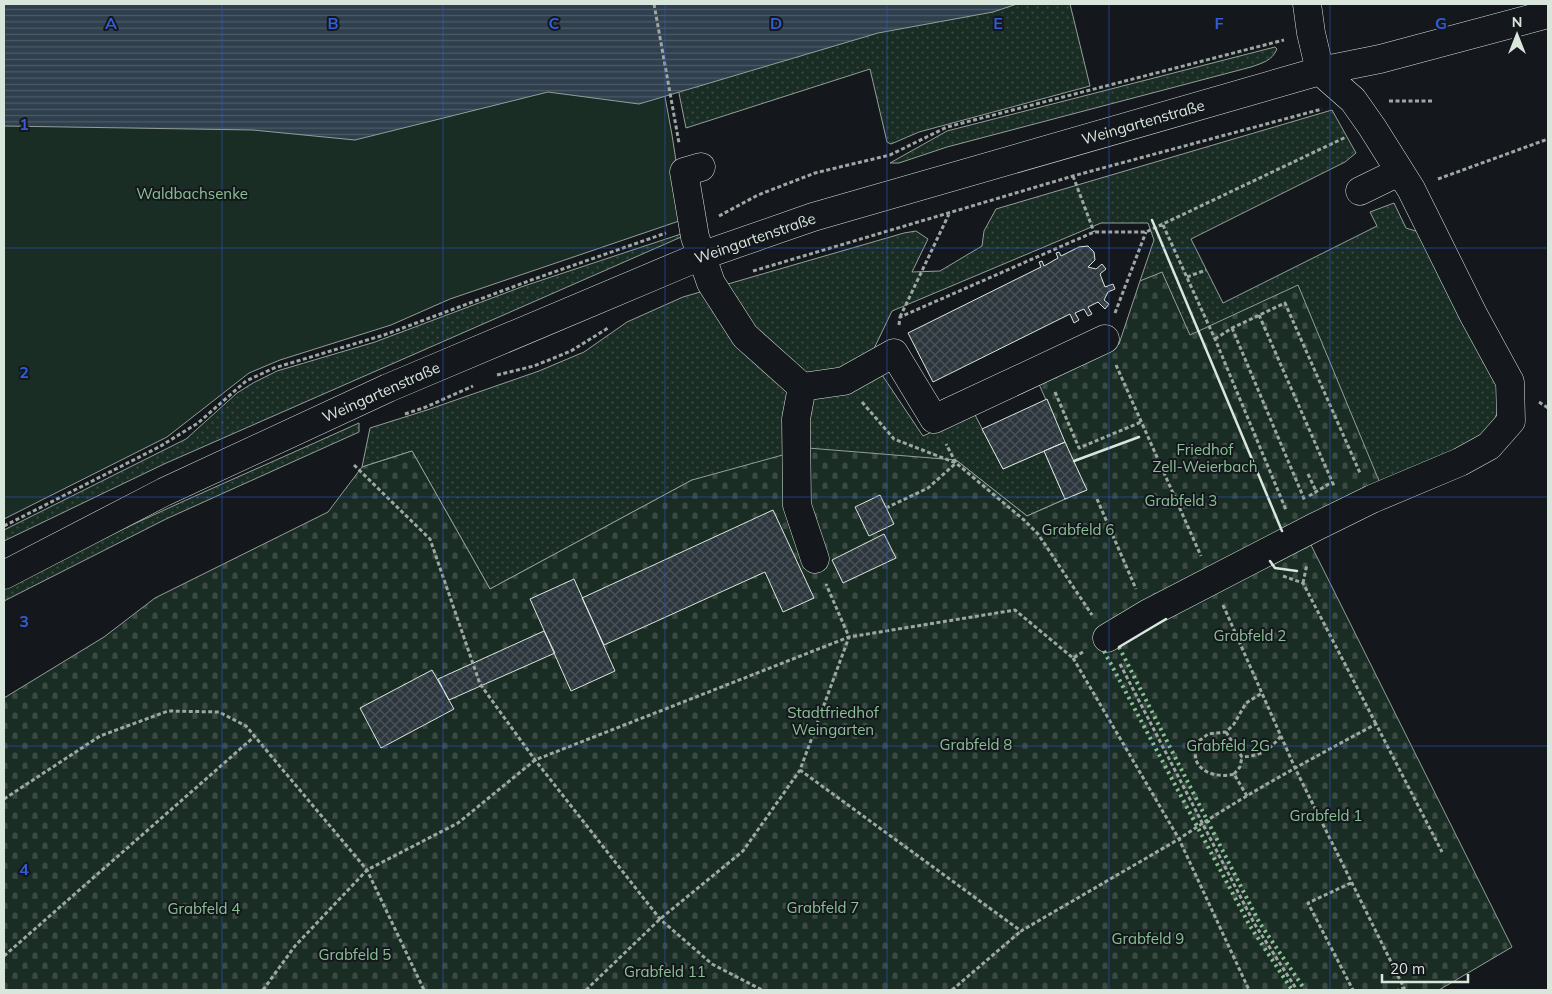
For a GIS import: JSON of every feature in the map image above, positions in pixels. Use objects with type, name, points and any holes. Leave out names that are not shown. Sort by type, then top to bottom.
[{"type":"street","points":[[1107,638],[1147,614],[1306,531],[1372,499],[1460,462],[1489,446],[1511,421],[1510,382],[1405,180],[1353,100],[1320,71],[1310,33],[1307,4]]},
{"type":"street","name":"Weingartenstraße","points":[[4,574],[164,492],[388,388],[700,256],[813,217],[1320,71],[1380,59],[1548,14]]},
{"type":"street","points":[[692,170],[695,237],[700,256],[711,283],[745,336],[802,387],[844,381],[894,353],[934,419],[1105,339]]},
{"type":"street","points":[[1360,191],[1405,180]]},
{"type":"street","points":[[802,387],[796,419],[797,505],[815,559]]},
{"type":"path","points":[[654,4],[692,170]]},
{"type":"path","points":[[4,526],[159,447],[198,423],[246,381],[274,368],[384,335],[534,279],[723,215],[758,195],[815,173],[890,155],[947,127],[1310,33]]},
{"type":"path","points":[[711,283],[1073,176],[1353,100],[1434,101]]},
{"type":"path","points":[[1405,180],[1548,139]]},
{"type":"path","points":[[900,317],[1094,232],[1146,232],[1335,142]]},
{"type":"path","points":[[1073,176],[1094,232]]},
{"type":"path","points":[[894,353],[900,317],[950,213]]},
{"type":"path","points":[[1163,225],[1306,531]]},
{"type":"path","points":[[1146,232],[1105,339],[1295,768],[1404,988],[1398,990]]},
{"type":"path","points":[[1187,277],[1206,270]]},
{"type":"path","points":[[1215,339],[1232,328],[1285,303],[1372,499]]},
{"type":"path","points":[[1259,315],[1345,512]]},
{"type":"path","points":[[495,376],[534,366],[571,351],[609,328]]},
{"type":"path","points":[[1232,328],[1304,499],[1306,531]]},
{"type":"path","points":[[1044,369],[1079,448],[1141,422]]},
{"type":"path","points":[[400,416],[426,407],[477,384]]},
{"type":"path","points":[[886,508],[928,488],[956,464]]},
{"type":"path","points":[[354,465],[430,539],[480,684],[536,760],[660,918],[712,964],[762,990]]},
{"type":"path","points":[[1308,474],[1316,491]]},
{"type":"path","points":[[1304,499],[1332,482]]},
{"type":"path","points":[[1097,499],[1147,614]]},
{"type":"path","points":[[586,990],[660,918],[742,852],[800,770],[849,637],[815,559]]},
{"type":"path","points":[[1308,562],[1303,583],[1442,852]]},
{"type":"path","points":[[1280,575],[1303,583]]},
{"type":"path","points":[[263,990],[295,946],[367,870],[458,823],[536,760],[849,637],[1015,610],[1073,658],[1179,839],[1249,990]]},
{"type":"path","points":[[1073,658],[1107,638]]},
{"type":"path","points":[[1226,732],[1242,757],[1240,767],[1234,774],[1226,777],[1208,773],[1196,760],[1195,744],[1208,734],[1226,732],[1234,724],[1246,704],[1262,693]]},
{"type":"path","points":[[4,799],[100,736],[168,711],[220,712],[246,726],[367,870],[424,990]]},
{"type":"path","points":[[952,990],[1021,930],[1179,839],[1295,768],[1376,724]]},
{"type":"path","points":[[4,956],[254,736]]},
{"type":"path","points":[[1242,757],[1254,757],[1270,748],[1281,736]]},
{"type":"path","points":[[800,770],[1021,930]]},
{"type":"path","points":[[1234,774],[1247,796]]},
{"type":"path","points":[[1351,883],[1308,903],[1353,990]]},
{"type":"green space","name":"Waldbachsenke","points":[[4,4],[648,4],[685,219],[450,299],[391,325],[280,360],[249,373],[167,437],[4,519]]},
{"type":"green space","points":[[661,4],[1070,4],[1090,86],[919,132],[891,144],[887,142],[870,69],[686,128]]},
{"type":"green space","points":[[1275,47],[1277,49],[1275,53],[1269,59],[1251,67],[947,147],[899,163],[890,163],[947,131]]},
{"type":"green space","points":[[1332,110],[1356,153],[1345,162],[1191,239],[1223,303],[1377,226],[1370,212],[1394,203],[1406,228],[1425,234],[1494,369],[1501,402],[1489,435],[1382,488],[1189,335],[1162,273],[1140,281],[1154,240],[1148,223],[1101,223],[892,311],[870,357],[923,436],[974,413],[1003,469],[1044,451],[1065,499],[1027,516],[956,460],[692,480],[490,589],[412,451],[362,467],[370,428],[539,371],[584,352],[627,322],[683,297],[916,231],[928,239],[912,272],[940,271],[982,246],[984,231],[996,209]]},
{"type":"green space","points":[[687,232],[688,234],[164,464],[4,541],[4,530],[186,439],[237,393],[277,371],[375,342],[524,286]]},
{"type":"green space","name":"Stadtfriedhof Weingarten","points":[[1162,272],[1190,335],[1298,285],[1382,488],[1302,527],[1512,947],[1439,990],[4,990],[4,698],[104,637],[155,598],[328,512],[362,467],[412,451],[490,589],[692,480],[808,448],[956,460],[1027,516],[1086,490],[1038,382],[1119,344],[1140,281]]},
{"type":"green space","points":[[359,423],[359,432],[166,519],[4,601],[4,589],[47,566],[135,523]]},
{"type":"water","points":[[4,4],[1017,4],[993,12],[878,33],[639,104],[548,92],[355,140],[253,130],[4,126]]},
{"type":"building","points":[[1088,246],[1094,252],[1095,260],[1088,267],[1096,269],[1102,264],[1106,269],[1100,274],[1105,287],[1113,284],[1115,289],[1108,292],[1104,300],[1109,304],[1105,309],[1098,302],[1088,307],[1092,314],[1088,316],[1084,309],[1075,313],[1079,320],[1074,323],[1070,314],[933,382],[908,333],[1041,267],[1039,262],[1042,261],[1044,266],[1058,258],[1056,253],[1059,252],[1061,256],[1079,247]]},
{"type":"building","points":[[1047,399],[1065,442],[1003,469],[982,429]]},
{"type":"building","points":[[1065,442],[1087,490],[1065,499],[1044,451]]},
{"type":"building","points":[[880,495],[894,524],[869,536],[855,507]]},
{"type":"building","points":[[773,510],[814,598],[783,612],[765,572],[604,645],[582,598]]},
{"type":"building","points":[[884,534],[896,558],[843,583],[832,560]]},
{"type":"building","points":[[574,579],[615,671],[571,691],[530,599]]},
{"type":"building","points":[[544,631],[555,653],[449,700],[438,679]]},
{"type":"building","points":[[432,670],[454,709],[381,748],[360,708]]},
{"type":"hedge","points":[[1119,647],[1259,922],[1305,990]]},
{"type":"hedge","points":[[1104,651],[1250,926],[1292,990]]},
{"type":"wall","points":[[1152,220],[1282,531]]},
{"type":"wall","points":[[1074,461],[1139,437]]},
{"type":"wall","points":[[1270,561],[1275,568],[1297,571]]},
{"type":"wall","points":[[1119,647],[1166,619]]},
{"type":"park label","name":"Friedhof Zell-Weierbach","points":[[1205,458]]},
{"type":"park label","name":"Grabfeld 3","points":[[1181,500]]},
{"type":"park label","name":"Grabfeld 6","points":[[1078,529]]},
{"type":"park label","name":"Grabfeld 2","points":[[1250,635]]},
{"type":"park label","name":"Grabfeld 8","points":[[976,744]]},
{"type":"park label","name":"Grabfeld 2G","points":[[1228,745]]},
{"type":"park label","name":"Grabfeld 1","points":[[1326,815]]},
{"type":"park label","name":"Grabfeld 7","points":[[823,907]]},
{"type":"park label","name":"Grabfeld 4","points":[[204,908]]},
{"type":"park label","name":"Grabfeld 9","points":[[1148,938]]},
{"type":"park label","name":"Grabfeld 5","points":[[355,954]]},
{"type":"park label","name":"Grabfeld 11","points":[[665,971]]}]
